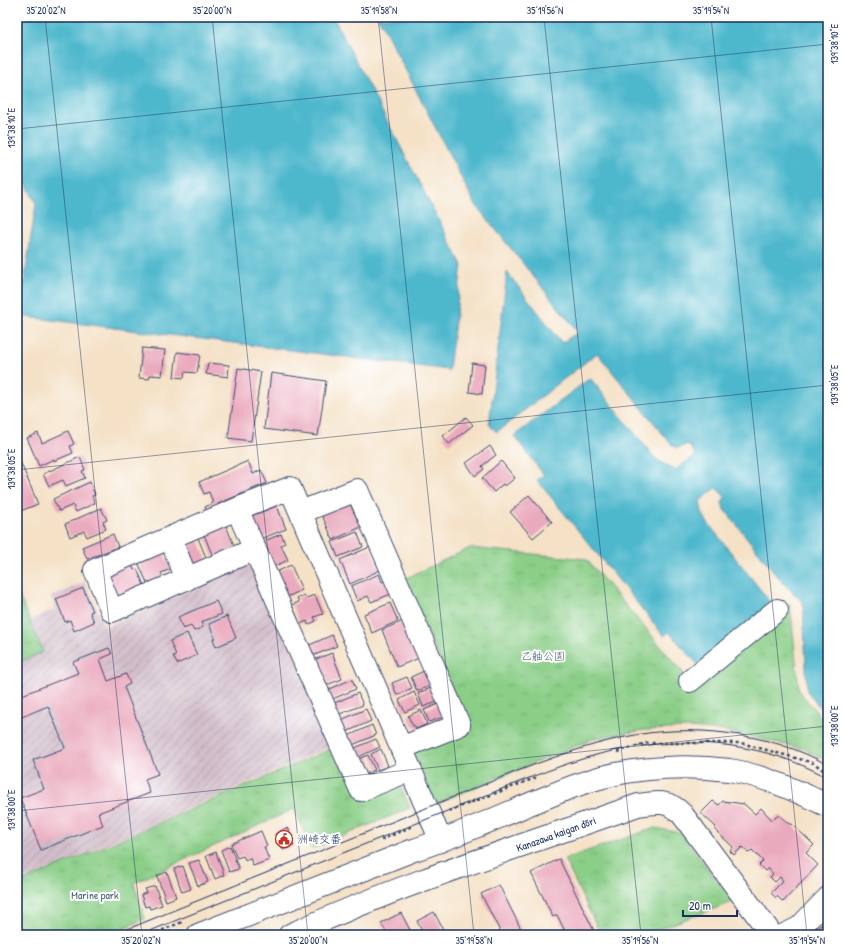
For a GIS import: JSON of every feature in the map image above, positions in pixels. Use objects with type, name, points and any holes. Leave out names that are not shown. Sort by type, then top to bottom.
[{"type":"street","points":[[255,549],[112,611],[95,570],[290,488],[441,841]]},
{"type":"street","points":[[301,512],[357,490],[459,725],[401,748]]},
{"type":"street","points":[[237,509],[361,790],[410,770]]},
{"type":"street","points":[[170,538],[187,579]]},
{"type":"street","points":[[690,681],[777,610]]},
{"type":"street","points":[[198,935],[411,851],[441,841],[567,789],[602,777],[649,769],[694,768],[730,770],[764,779],[802,793],[828,806]]},
{"type":"street","name":"Kanazawa kaigan dōri","points":[[290,935],[416,883],[638,805],[658,802],[670,804],[682,814],[772,935]]},
{"type":"street","points":[[784,935],[799,928],[828,898]]},
{"type":"shaded area","points":[[255,562],[335,745],[17,883],[17,656],[25,622],[56,609],[51,597],[85,582],[105,627]]},
{"type":"green space","name":"乙舳公園","points":[[470,548],[586,559],[692,683],[790,603],[799,691],[828,726],[828,762],[805,749],[724,731],[689,728],[644,730],[595,738],[435,804],[413,753],[469,726],[404,579]]},
{"type":"green space","points":[[17,591],[43,652],[17,663]]},
{"type":"green space","name":"Marine park","points":[[338,746],[360,794],[398,779],[410,808],[312,849],[294,809],[134,883],[145,919],[108,935],[17,935],[17,884]]},
{"type":"green space","points":[[655,828],[681,833],[733,902],[642,935],[601,935],[564,859]]},
{"type":"water","points":[[17,17],[333,17],[462,265],[449,370],[19,316],[36,203],[17,167]]},
{"type":"water","points":[[378,17],[828,17],[828,718],[807,691],[803,602],[783,583],[724,509],[722,503],[725,497],[716,488],[700,501],[702,512],[707,522],[774,607],[700,667],[669,632],[664,636],[537,480],[544,475],[514,436],[590,378],[655,458],[675,470],[696,455],[688,444],[678,448],[672,445],[597,353],[497,432],[489,425],[507,272],[562,343],[578,332],[475,204]]},
{"type":"building","points":[[142,348],[165,350],[162,376],[150,375],[149,379],[139,378]]},
{"type":"building","points":[[177,352],[200,355],[197,373],[185,372],[184,378],[174,377]]},
{"type":"building","points":[[208,363],[229,365],[228,377],[206,374]]},
{"type":"building","points":[[472,363],[485,365],[482,394],[469,392]]},
{"type":"building","points":[[238,368],[261,372],[251,441],[228,438]]},
{"type":"building","points":[[271,373],[326,381],[318,436],[264,429]]},
{"type":"building","points":[[466,417],[473,425],[449,444],[443,436]]},
{"type":"building","points":[[68,431],[74,444],[70,446],[73,453],[39,466],[27,438],[38,433],[42,443]]},
{"type":"building","points":[[490,446],[496,455],[482,466],[484,469],[475,476],[466,463]]},
{"type":"building","points":[[17,454],[38,504],[18,512],[17,510]]},
{"type":"building","points":[[80,457],[85,470],[82,471],[85,478],[66,486],[63,480],[49,486],[43,474]]},
{"type":"building","points":[[248,461],[253,474],[261,470],[267,483],[218,504],[219,508],[208,513],[205,507],[213,503],[209,492],[204,494],[199,482]]},
{"type":"building","points":[[501,461],[515,478],[505,486],[503,484],[494,492],[482,478]]},
{"type":"building","points":[[90,482],[95,495],[92,496],[95,503],[76,512],[73,505],[59,511],[53,499]]},
{"type":"building","points":[[529,495],[552,522],[533,538],[510,512]]},
{"type":"building","points":[[348,500],[361,527],[333,540],[321,513]]},
{"type":"building","points":[[277,506],[286,529],[260,539],[251,516]]},
{"type":"building","points":[[101,508],[107,520],[103,522],[106,529],[87,537],[84,531],[70,537],[65,524]]},
{"type":"building","points":[[225,523],[235,548],[213,557],[203,532]]},
{"type":"building","points":[[357,532],[363,547],[338,557],[332,542]]},
{"type":"building","points":[[196,533],[207,560],[194,566],[184,542]]},
{"type":"building","points":[[113,534],[118,547],[87,559],[82,547]]},
{"type":"building","points":[[281,534],[285,543],[281,545],[288,560],[271,568],[260,543]]},
{"type":"building","points":[[370,547],[380,570],[350,584],[340,560]]},
{"type":"building","points":[[162,549],[171,569],[161,573],[163,578],[148,585],[137,560]]},
{"type":"building","points":[[131,563],[134,570],[137,569],[144,585],[116,598],[108,573]]},
{"type":"building","points":[[291,565],[302,590],[285,598],[274,573]]},
{"type":"building","points":[[379,574],[382,582],[386,581],[391,594],[371,602],[368,596],[357,601],[351,586]]},
{"type":"building","points":[[83,588],[93,611],[90,612],[94,622],[74,631],[70,620],[65,622],[56,599]]},
{"type":"building","points":[[304,595],[306,598],[315,595],[323,614],[314,617],[316,621],[308,625],[307,621],[300,624],[292,605],[299,602],[297,598]]},
{"type":"building","points":[[216,601],[222,614],[201,622],[203,627],[194,631],[191,626],[183,629],[178,617]]},
{"type":"building","points":[[390,603],[398,621],[372,633],[364,614]]},
{"type":"building","points":[[227,616],[236,638],[216,647],[213,639],[215,638],[209,624]]},
{"type":"building","points":[[403,621],[419,658],[397,667],[382,630]]},
{"type":"building","points":[[187,633],[197,655],[177,664],[173,656],[176,655],[170,641]]},
{"type":"building","points":[[332,635],[337,646],[310,657],[305,647]]},
{"type":"building","points":[[109,648],[112,654],[100,659],[108,681],[126,674],[130,684],[124,687],[158,774],[145,779],[150,793],[98,813],[103,825],[41,850],[20,798],[44,789],[33,760],[65,748],[48,706],[17,719],[17,697],[78,673],[73,662]]},
{"type":"building","points":[[332,653],[342,679],[324,686],[311,661]]},
{"type":"building","points":[[424,671],[430,686],[417,691],[411,677]]},
{"type":"building","points":[[407,677],[412,688],[397,695],[392,683]]},
{"type":"building","points":[[352,679],[356,689],[330,700],[326,691]]},
{"type":"building","points":[[431,688],[437,702],[423,707],[418,693]]},
{"type":"building","points":[[414,692],[420,705],[405,712],[399,700]]},
{"type":"building","points":[[358,693],[363,705],[337,715],[332,704]]},
{"type":"building","points":[[438,704],[443,717],[429,722],[424,710]]},
{"type":"building","points":[[366,709],[371,721],[344,733],[339,721]]},
{"type":"building","points":[[421,710],[427,724],[416,729],[408,716]]},
{"type":"building","points":[[372,725],[376,735],[350,746],[346,737]]},
{"type":"building","points":[[376,739],[380,747],[354,759],[350,750]]},
{"type":"building","points":[[381,749],[388,766],[378,770],[371,754]]},
{"type":"building","points":[[368,755],[375,770],[363,775],[356,760]]},
{"type":"building","points":[[713,801],[719,805],[723,801],[744,804],[755,814],[761,808],[772,820],[779,815],[789,824],[792,824],[814,845],[806,853],[818,865],[783,902],[777,896],[776,898],[771,893],[783,881],[780,877],[775,882],[770,877],[773,874],[768,868],[765,871],[759,865],[763,861],[752,850],[748,853],[742,847],[734,855],[730,851],[733,847],[714,829],[716,827],[701,813]]},
{"type":"building","name":"洲崎交番","points":[[286,828],[289,829],[294,846],[283,850],[275,835]]},
{"type":"building","points":[[261,831],[267,846],[264,847],[269,860],[253,866],[250,858],[245,860],[243,856],[237,858],[231,844]]},
{"type":"building","points":[[230,846],[239,869],[229,872],[221,850]]},
{"type":"building","points":[[216,852],[224,875],[215,879],[206,856]]},
{"type":"building","points":[[559,859],[596,935],[567,935],[557,915],[553,917],[531,873]]},
{"type":"building","points":[[199,860],[208,882],[198,886],[189,863]]},
{"type":"building","points":[[183,866],[191,889],[182,892],[174,869]]},
{"type":"building","points":[[167,872],[176,897],[166,901],[157,876]]},
{"type":"building","points":[[499,885],[524,935],[502,935],[481,894]]},
{"type":"building","points":[[155,886],[162,905],[150,909],[149,906],[145,907],[141,895],[147,892],[145,889]]},
{"type":"building","points":[[434,912],[446,935],[424,935],[417,921]]},
{"type":"building","points":[[401,913],[410,930],[400,935],[388,935],[381,923]]},
{"type":"building","points":[[828,921],[828,935],[805,935]]},
{"type":"tram line","points":[[113,935],[515,772],[569,752],[611,740],[650,733],[676,731],[729,733],[781,745],[828,765]]},
{"type":"tram line","points":[[140,935],[532,777],[600,754],[654,744],[705,743],[756,750],[781,757],[805,766],[828,778]]},
{"type":"place","name":"洲崎交番","points":[[284,839]]}]
